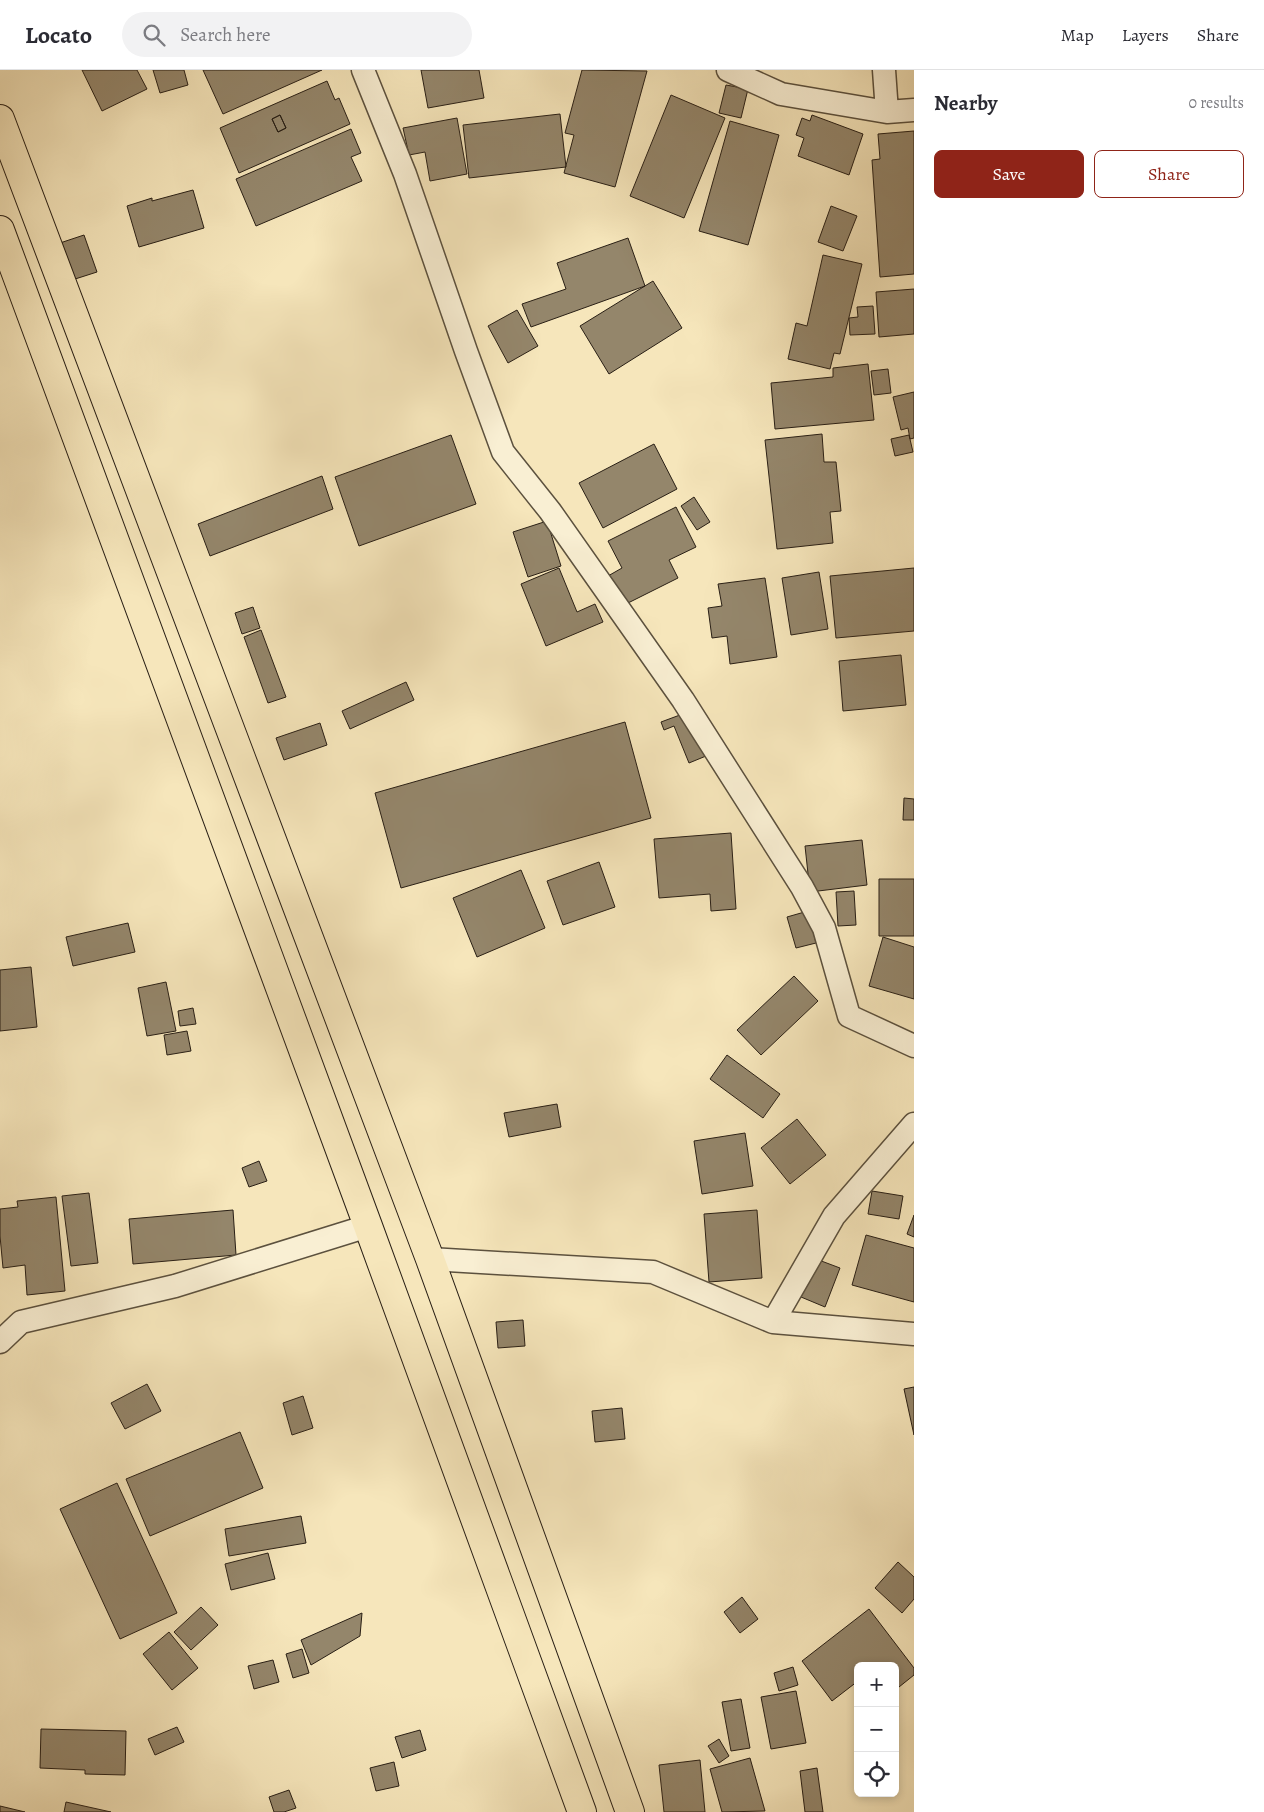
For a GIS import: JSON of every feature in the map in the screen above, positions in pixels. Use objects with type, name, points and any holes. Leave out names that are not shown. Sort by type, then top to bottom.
[{"type":"highway","points":[[0,119],[430,1259],[630,1812]]},
{"type":"highway","points":[[0,230],[582,1812]]},
{"type":"street","points":[[363,70],[405,174],[503,452],[550,511],[682,700],[802,887],[824,928],[849,1016],[914,1046]]},
{"type":"street","points":[[728,70],[781,94],[887,112],[914,110]]},
{"type":"street","points":[[884,70],[887,112]]},
{"type":"street","points":[[773,1322],[834,1216],[914,1124]]},
{"type":"street","points":[[0,1342],[21,1322],[175,1286],[368,1226]]},
{"type":"street","points":[[430,1259],[653,1272],[773,1322],[914,1334]]},
{"type":"building","points":[[82,70],[137,70],[147,89],[102,111]]},
{"type":"building","points":[[153,70],[184,70],[188,85],[160,93]]},
{"type":"building","points":[[203,70],[322,70],[223,114]]},
{"type":"building","points":[[421,70],[479,70],[484,98],[428,108]]},
{"type":"building","points":[[582,70],[647,71],[615,187],[564,173],[574,135],[565,133]]},
{"type":"building","points":[[327,81],[335,100],[339,98],[350,124],[239,173],[220,128]],"holes":[[[280,115],[286,128],[278,132],[272,119]]]},
{"type":"building","points":[[726,85],[748,89],[741,118],[719,113]]},
{"type":"building","points":[[671,95],[725,118],[684,218],[630,196]]},
{"type":"building","points":[[560,114],[566,167],[469,178],[463,125]]},
{"type":"building","points":[[280,115],[286,128],[278,132],[272,119]]},
{"type":"building","points":[[812,115],[863,134],[849,175],[798,156],[804,138],[796,135],[802,118],[810,121]]},
{"type":"building","points":[[457,118],[467,174],[430,181],[425,152],[409,155],[403,128]]},
{"type":"building","points":[[730,121],[779,135],[748,245],[699,231]]},
{"type":"building","points":[[351,129],[361,153],[351,157],[362,181],[256,226],[236,179]]},
{"type":"building","points":[[914,131],[914,274],[880,277],[872,160],[880,159],[878,134]]},
{"type":"building","points":[[193,190],[204,228],[139,247],[127,206],[152,198],[152,201]]},
{"type":"building","points":[[831,206],[857,216],[843,251],[818,242]]},
{"type":"building","points":[[84,235],[97,272],[72,280],[60,243]]},
{"type":"building","points":[[628,238],[645,286],[531,327],[522,304],[566,289],[557,263]]},
{"type":"building","points":[[823,255],[862,264],[840,354],[834,353],[830,369],[788,359],[796,323],[807,326]]},
{"type":"building","points":[[653,281],[682,328],[609,374],[580,326]]},
{"type":"building","points":[[914,289],[914,334],[879,337],[876,292]]},
{"type":"building","points":[[873,306],[875,334],[850,335],[849,318],[858,317],[857,307]]},
{"type":"building","points":[[517,310],[538,346],[508,363],[488,326]]},
{"type":"building","points":[[868,364],[874,420],[775,429],[771,383],[833,377],[833,368]]},
{"type":"building","points":[[888,369],[891,393],[874,395],[871,371]]},
{"type":"building","points":[[914,392],[914,438],[910,439],[908,428],[901,430],[893,397]]},
{"type":"building","points":[[822,434],[824,462],[836,462],[841,511],[830,512],[833,543],[777,549],[765,440]]},
{"type":"building","points":[[451,435],[476,504],[359,546],[335,477]]},
{"type":"building","points":[[909,435],[913,452],[895,456],[891,439]]},
{"type":"building","points":[[654,444],[677,489],[603,528],[579,483]]},
{"type":"building","points":[[322,476],[333,509],[210,556],[198,524]]},
{"type":"building","points":[[694,497],[710,522],[697,530],[681,506]]},
{"type":"building","points":[[676,507],[696,547],[669,560],[678,578],[622,606],[608,576],[622,568],[608,541]]},
{"type":"building","points":[[547,521],[561,566],[528,577],[513,532]]},
{"type":"building","points":[[559,568],[577,612],[595,604],[603,622],[546,646],[521,584]]},
{"type":"building","points":[[914,568],[914,631],[836,638],[830,576]]},
{"type":"building","points":[[819,572],[828,629],[791,635],[782,578]]},
{"type":"building","points":[[765,578],[777,657],[730,664],[727,636],[712,638],[708,608],[722,606],[718,584]]},
{"type":"building","points":[[253,607],[260,628],[242,634],[235,613]]},
{"type":"building","points":[[261,630],[286,697],[268,703],[244,637]]},
{"type":"building","points":[[901,655],[906,705],[843,711],[839,661]]},
{"type":"building","points":[[406,682],[414,700],[350,729],[342,711]]},
{"type":"building","points":[[688,712],[706,756],[689,763],[674,726],[664,730],[661,722]]},
{"type":"building","points":[[625,722],[651,818],[401,888],[375,793]]},
{"type":"building","points":[[320,723],[327,745],[284,760],[276,738]]},
{"type":"building","points":[[904,798],[914,799],[914,820],[903,820]]},
{"type":"building","points":[[731,833],[736,909],[711,911],[710,894],[659,898],[654,839]]},
{"type":"building","points":[[862,840],[867,885],[810,892],[805,846]]},
{"type":"building","points":[[599,862],[615,907],[563,925],[547,881]]},
{"type":"building","points":[[521,870],[545,928],[477,957],[453,898]]},
{"type":"building","points":[[879,879],[914,879],[914,936],[879,936]]},
{"type":"building","points":[[854,891],[856,925],[838,926],[836,892]]},
{"type":"building","points":[[808,911],[816,943],[796,948],[787,917]]},
{"type":"building","points":[[128,923],[135,952],[73,966],[66,937]]},
{"type":"building","points":[[883,937],[914,947],[914,999],[869,986]]},
{"type":"building","points":[[31,967],[37,1027],[0,1031],[0,970]]},
{"type":"building","points":[[794,976],[818,1001],[761,1055],[737,1030]]},
{"type":"building","points":[[166,982],[176,1031],[147,1036],[138,988]]},
{"type":"building","points":[[193,1008],[196,1024],[180,1026],[178,1011]]},
{"type":"building","points":[[187,1031],[191,1051],[167,1055],[164,1035]]},
{"type":"building","points":[[727,1055],[780,1094],[763,1118],[710,1079]]},
{"type":"building","points":[[557,1104],[561,1127],[509,1137],[504,1113]]},
{"type":"building","points":[[797,1119],[826,1155],[790,1184],[761,1148]]},
{"type":"building","points":[[745,1133],[753,1186],[702,1194],[694,1141]]},
{"type":"building","points":[[259,1161],[267,1181],[249,1187],[242,1168]]},
{"type":"building","points":[[872,1191],[903,1196],[899,1219],[868,1214]]},
{"type":"building","points":[[89,1193],[98,1263],[71,1266],[62,1196]]},
{"type":"building","points":[[56,1197],[65,1291],[27,1295],[25,1265],[3,1268],[0,1209],[18,1207],[17,1201]]},
{"type":"building","points":[[233,1210],[236,1255],[133,1264],[129,1219]]},
{"type":"building","points":[[757,1210],[762,1278],[709,1282],[704,1214]]},
{"type":"building","points":[[914,1215],[914,1237],[907,1234]]},
{"type":"building","points":[[866,1235],[914,1248],[914,1302],[852,1285]]},
{"type":"building","points":[[816,1259],[840,1268],[825,1307],[801,1297]]},
{"type":"building","points":[[523,1320],[525,1346],[498,1348],[496,1322]]},
{"type":"building","points":[[147,1384],[161,1411],[125,1429],[111,1403]]},
{"type":"building","points":[[914,1387],[914,1435],[904,1389]]},
{"type":"building","points":[[303,1396],[313,1428],[292,1435],[283,1403]]},
{"type":"building","points":[[622,1408],[625,1439],[595,1442],[592,1411]]},
{"type":"building","points":[[240,1432],[263,1488],[150,1536],[126,1479]]},
{"type":"building","points":[[117,1483],[177,1613],[120,1639],[60,1509]]},
{"type":"building","points":[[301,1516],[306,1543],[229,1556],[225,1529]]},
{"type":"building","points":[[268,1553],[275,1579],[231,1590],[225,1564]]},
{"type":"building","points":[[898,1562],[914,1577],[914,1599],[902,1613],[875,1588]]},
{"type":"building","points":[[742,1597],[758,1619],[740,1633],[724,1612]]},
{"type":"building","points":[[201,1607],[218,1625],[191,1650],[174,1632]]},
{"type":"building","points":[[869,1609],[914,1668],[914,1675],[899,1687],[899,1662],[854,1662],[854,1684],[832,1701],[802,1661]]},
{"type":"building","points":[[362,1613],[360,1636],[311,1665],[301,1640]]},
{"type":"building","points":[[169,1632],[198,1668],[172,1690],[143,1654]]},
{"type":"building","points":[[302,1649],[309,1673],[293,1678],[286,1654]]},
{"type":"building","points":[[273,1660],[279,1682],[254,1689],[248,1666]]},
{"type":"building","points":[[793,1667],[798,1685],[779,1691],[774,1673]]},
{"type":"building","points":[[796,1691],[806,1743],[771,1749],[761,1697]]},
{"type":"building","points":[[741,1699],[750,1748],[731,1751],[722,1702]]},
{"type":"building","points":[[177,1727],[184,1742],[155,1755],[148,1739]]},
{"type":"building","points":[[41,1729],[126,1731],[125,1775],[85,1774],[85,1770],[40,1768]]},
{"type":"building","points":[[420,1730],[426,1750],[402,1758],[395,1737]]},
{"type":"building","points":[[719,1739],[729,1756],[719,1763],[708,1746]]},
{"type":"building","points":[[750,1758],[765,1811],[722,1812],[710,1769]]},
{"type":"building","points":[[700,1760],[705,1812],[664,1812],[659,1765]]},
{"type":"building","points":[[394,1762],[399,1786],[376,1791],[370,1768]]},
{"type":"building","points":[[817,1768],[823,1812],[805,1812],[800,1771]]},
{"type":"building","points":[[289,1790],[296,1808],[284,1812],[274,1812],[269,1797]]},
{"type":"building","points":[[66,1802],[111,1812],[64,1812]]},
{"type":"building","points":[[0,1806],[25,1812],[0,1812]]}]
